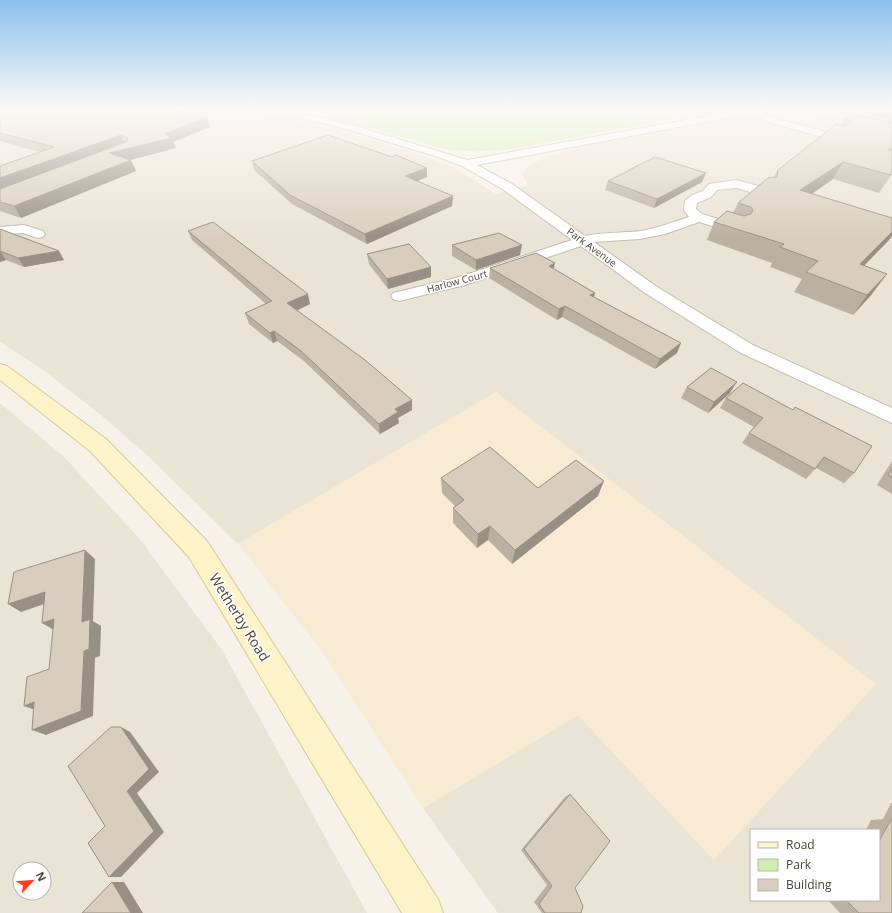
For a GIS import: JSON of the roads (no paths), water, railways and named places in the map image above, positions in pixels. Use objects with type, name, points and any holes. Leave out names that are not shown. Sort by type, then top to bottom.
[{"type":"street","name":"Park Avenue","points":[[434,153],[466,164],[508,187],[651,290],[747,349],[892,416]]},
{"type":"street","points":[[466,164],[526,153]]},
{"type":"street","points":[[736,229],[707,219],[698,218],[690,210],[691,201],[707,194],[713,187],[736,184],[762,191]]},
{"type":"street","name":"Harlow Court","points":[[399,296],[460,282],[582,241],[599,237],[640,235],[660,231],[698,218]]},
{"type":"street","points":[[0,232],[24,229],[38,234]]},
{"type":"street","name":"Wetherby Road","points":[[0,370],[98,445],[198,549],[424,913]]}]
